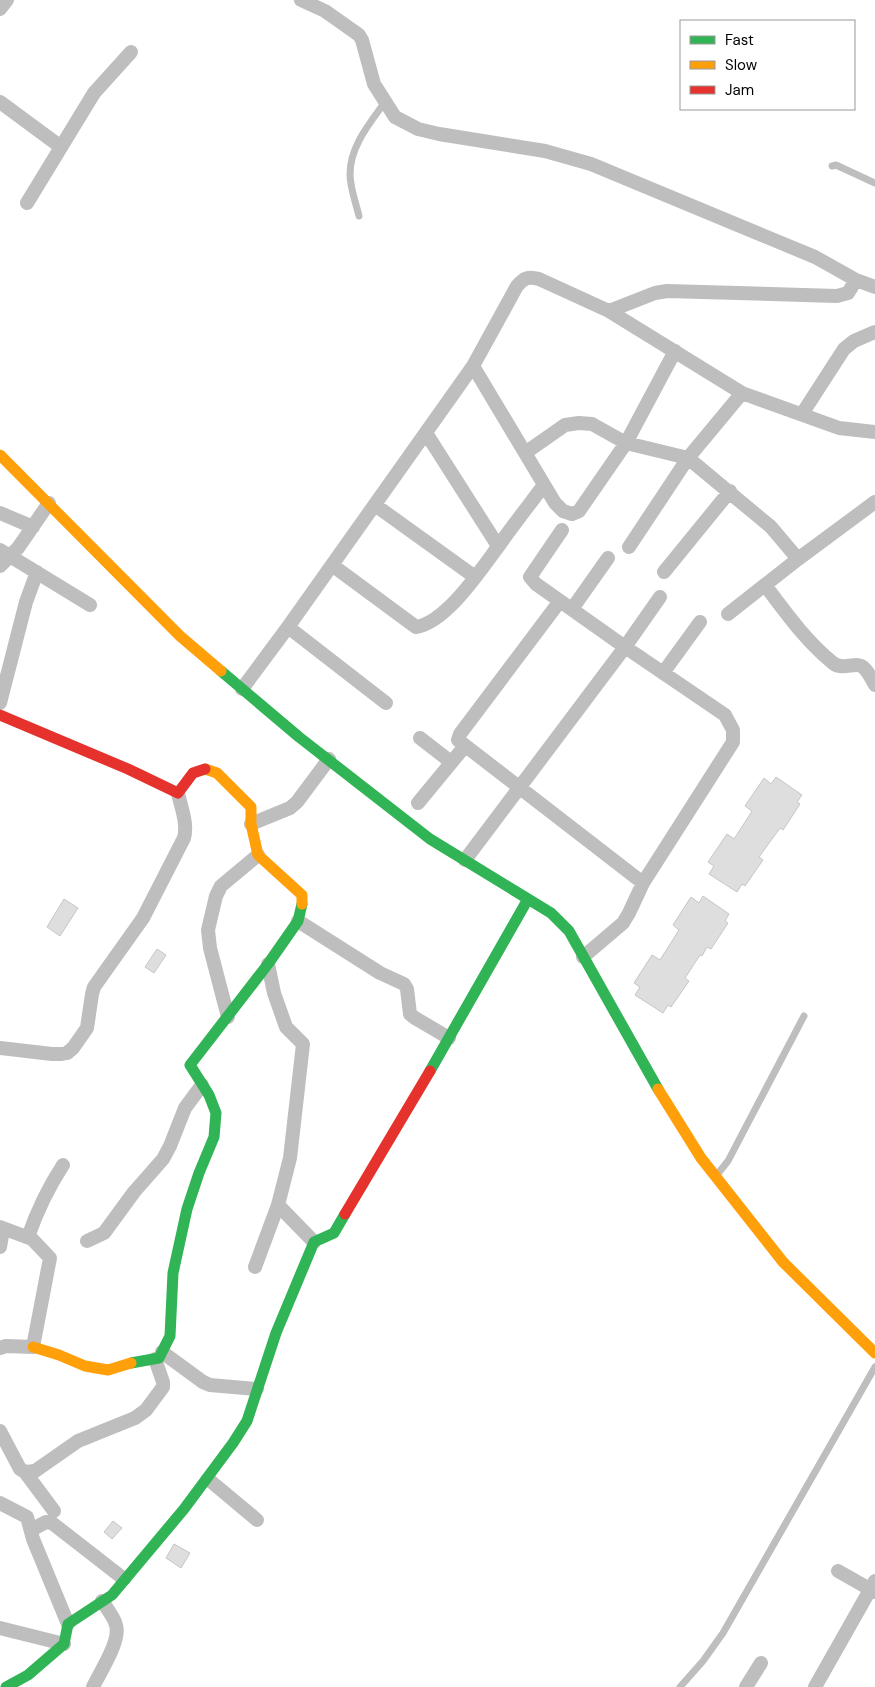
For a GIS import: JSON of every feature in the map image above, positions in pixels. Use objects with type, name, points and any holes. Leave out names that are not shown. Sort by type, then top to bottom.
[{"type":"street","points":[[0,8],[7,0]]},
{"type":"street","points":[[301,0],[325,11],[359,35],[374,84],[396,117],[418,129],[482,142],[551,152],[591,164],[816,257],[856,280],[875,287]]},
{"type":"street","points":[[27,203],[94,93],[131,52]]},
{"type":"street","points":[[0,102],[61,147]]},
{"type":"street","points":[[242,689],[473,366],[517,286],[524,278],[530,276],[539,279],[609,311],[742,393],[839,428],[875,432]]},
{"type":"street","points":[[609,311],[655,293],[667,291],[837,296],[848,293],[856,280]]},
{"type":"street","points":[[802,414],[844,349],[854,341],[875,332]]},
{"type":"street","points":[[473,366],[554,503],[563,511],[572,514],[579,512],[626,443],[675,351]]},
{"type":"street","points":[[630,547],[688,458],[742,393]]},
{"type":"street","points":[[525,453],[565,425],[579,423],[592,424],[626,443],[688,458],[772,527],[798,559]]},
{"type":"street","points":[[426,433],[498,546]]},
{"type":"street","points":[[0,455],[10,462],[180,636],[299,737],[430,839],[551,913],[569,932],[647,1072],[701,1158],[783,1262],[875,1353]]},
{"type":"street","points":[[332,565],[416,627],[424,626],[441,615],[475,577],[544,485]]},
{"type":"street","points":[[664,572],[730,491]]},
{"type":"street","points":[[728,614],[875,502]]},
{"type":"street","points":[[0,566],[5,553],[18,548],[49,503]]},
{"type":"street","points":[[374,505],[475,577]]},
{"type":"street","points":[[0,513],[33,527]]},
{"type":"street","points":[[562,530],[530,577],[536,584],[560,601],[725,715],[733,730],[733,742],[644,882],[629,913],[623,922],[583,957]]},
{"type":"street","points":[[5,553],[90,605]]},
{"type":"street","points":[[572,609],[608,558]]},
{"type":"street","points":[[0,703],[26,602],[37,572]]},
{"type":"street","points":[[765,585],[801,633],[827,657],[837,666],[862,666],[866,669],[875,685]]},
{"type":"street","points":[[465,860],[660,597]]},
{"type":"street","points":[[560,601],[460,734],[458,740],[644,882]]},
{"type":"street","points":[[663,673],[700,622]]},
{"type":"street","points":[[288,627],[386,703]]},
{"type":"street","points":[[0,715],[128,769],[178,793]]},
{"type":"street","points":[[420,738],[451,762]]},
{"type":"street","points":[[418,803],[465,746]]},
{"type":"street","points":[[252,824],[290,808],[329,759]]},
{"type":"street","points":[[0,1048],[62,1054],[73,1048],[87,1028],[94,987],[144,918],[184,838],[186,832],[185,824],[178,793],[193,773],[206,769],[217,773],[251,807],[258,856],[302,895],[302,906],[298,922],[190,1065],[209,1095],[216,1113],[214,1137],[187,1209],[173,1273],[170,1336],[158,1355],[108,1370],[85,1366],[33,1347],[6,1346],[0,1348]]},
{"type":"street","points":[[228,1016],[210,948],[208,930],[220,886],[258,856]]},
{"type":"street","points":[[68,1624],[112,1595],[208,1479],[247,1421],[276,1333],[314,1242],[334,1233],[449,1038],[528,899]]},
{"type":"street","points":[[298,922],[372,968],[404,984],[407,989],[410,1014],[449,1038]]},
{"type":"street","points":[[255,1268],[278,1205],[290,1158],[303,1044],[286,1027],[274,993],[268,964]]},
{"type":"street","points":[[87,1242],[104,1234],[134,1192],[163,1159],[185,1108],[202,1085]]},
{"type":"street","points":[[28,1237],[36,1213],[47,1190],[63,1165]]},
{"type":"street","points":[[278,1205],[314,1242]]},
{"type":"street","points":[[0,1247],[2,1229],[32,1238],[50,1258],[33,1347]]},
{"type":"street","points":[[158,1355],[210,1385],[257,1389]]},
{"type":"street","points":[[25,1472],[35,1472],[78,1441],[134,1418],[146,1410],[163,1387],[158,1355]]},
{"type":"street","points":[[0,1431],[18,1465],[54,1511]]},
{"type":"street","points":[[208,1479],[257,1520]]},
{"type":"street","points":[[0,1503],[27,1517],[68,1624],[64,1644],[28,1675],[6,1687]]},
{"type":"street","points":[[31,1530],[46,1522],[52,1523],[124,1579]]},
{"type":"street","points":[[815,1687],[874,1587],[838,1571]]},
{"type":"street","points":[[93,1687],[118,1631],[116,1622],[102,1601]]},
{"type":"street","points":[[0,1628],[64,1644]]},
{"type":"street","points":[[746,1687],[761,1662]]},
{"type":"lane","points":[[359,216],[350,174],[353,156],[359,139],[386,102]]},
{"type":"lane","points":[[832,166],[836,165],[875,182]]},
{"type":"lane","points":[[716,1176],[728,1161],[804,1016]]},
{"type":"lane","points":[[680,1687],[703,1662],[723,1633],[875,1367]]},
{"type":"building","points":[[776,777],[802,795],[797,802],[800,804],[783,830],[780,828],[759,857],[763,860],[745,886],[742,884],[737,892],[709,874],[714,866],[708,862],[727,834],[734,839],[752,811],[745,806],[764,778],[771,784]]},
{"type":"building","points":[[703,896],[729,914],[725,921],[728,923],[711,949],[707,947],[702,956],[700,955],[685,978],[689,981],[671,1007],[668,1005],[663,1013],[635,995],[640,987],[634,983],[652,955],[660,960],[679,930],[673,925],[691,897],[699,903]]},
{"type":"building","points":[[64,899],[78,908],[60,936],[47,927]]},
{"type":"building","points":[[157,949],[166,955],[154,973],[145,967]]},
{"type":"building","points":[[113,1521],[122,1528],[112,1539],[104,1532]]},
{"type":"building","points":[[174,1544],[190,1553],[181,1568],[166,1558]]},
{"type":"traffic: fast","points":[[221,671],[299,737],[430,839],[551,913],[569,931],[658,1089]]},
{"type":"traffic: fast","points":[[430,1071],[528,899]]},
{"type":"traffic: fast","points":[[131,1363],[159,1358],[170,1336],[173,1273],[187,1209],[214,1137],[216,1113],[209,1095],[190,1065],[268,964],[298,921],[302,904]]},
{"type":"traffic: fast","points":[[6,1687],[28,1675],[64,1644],[68,1624],[112,1595],[184,1509],[233,1443],[247,1421],[276,1333],[314,1242],[334,1233],[345,1214]]},
{"type":"traffic: slow","points":[[0,455],[180,636],[221,671]]},
{"type":"traffic: slow","points":[[205,769],[217,773],[251,807],[251,824],[258,855],[302,895],[302,904]]},
{"type":"traffic: slow","points":[[658,1089],[701,1158],[783,1262],[875,1353]]},
{"type":"traffic: slow","points":[[33,1347],[85,1366],[108,1370],[131,1363]]},
{"type":"traffic: jam","points":[[0,715],[128,769],[178,793],[193,773],[205,769]]},
{"type":"traffic: jam","points":[[345,1214],[430,1071]]}]
